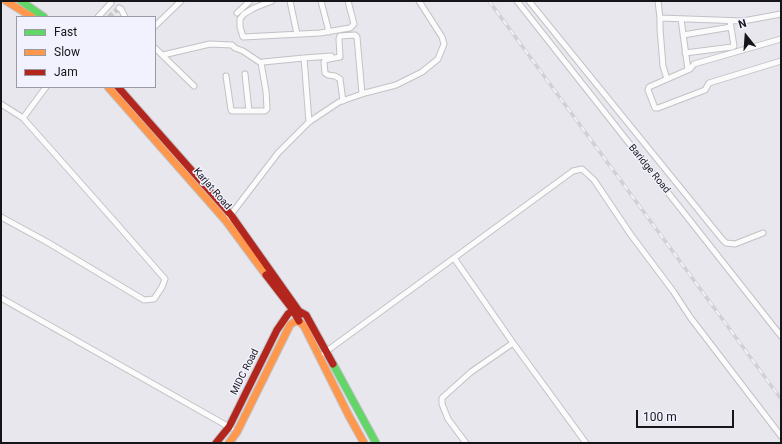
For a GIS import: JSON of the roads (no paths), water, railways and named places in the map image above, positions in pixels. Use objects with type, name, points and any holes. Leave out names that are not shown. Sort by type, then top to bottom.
[{"type":"main road","points":[[6,1],[30,16]]},
{"type":"main road","points":[[22,1],[43,16]]},
{"type":"main road","name":"Karjat Road","points":[[109,88],[228,218]]},
{"type":"main road","name":"Karjat Road","points":[[119,88],[228,218],[296,311],[300,322],[320,356],[349,416],[364,443]]},
{"type":"main road","name":"Karjat Road","points":[[296,311],[306,315],[376,443]]},
{"type":"main road","name":"MIDC Road","points":[[216,443],[229,427],[277,330],[288,314],[296,311]]},
{"type":"main road","name":"MIDC Road","points":[[229,443],[237,432],[290,325],[294,322],[300,322]]},
{"type":"street","points":[[18,8],[22,1]]},
{"type":"street","points":[[156,25],[181,1]]},
{"type":"street","points":[[237,13],[250,1]]},
{"type":"street","points":[[272,1],[254,8],[244,14],[240,19],[240,27],[243,37],[329,32],[350,28],[354,24],[348,1]]},
{"type":"street","points":[[290,1],[297,34]]},
{"type":"street","points":[[320,1],[329,32]]},
{"type":"street","points":[[228,218],[278,153],[309,122],[343,101],[362,94],[396,85],[422,72],[438,59],[444,44],[442,36],[419,1]]},
{"type":"street","name":"Baridge Road","points":[[517,1],[781,336]]},
{"type":"street","points":[[529,1],[726,243],[735,244],[763,233]]},
{"type":"street","points":[[658,1],[663,66],[667,79]]},
{"type":"street","points":[[99,16],[111,3]]},
{"type":"street","points":[[119,8],[124,16]]},
{"type":"street","points":[[660,18],[743,21],[781,14]]},
{"type":"street","points":[[681,19],[688,70]]},
{"type":"street","points":[[686,53],[734,46],[730,21]]},
{"type":"street","points":[[683,35],[731,27]]},
{"type":"street","points":[[340,55],[340,36],[356,35],[362,94]]},
{"type":"street","points":[[781,39],[694,64],[688,70],[649,87],[648,90],[655,108],[658,108],[705,90],[709,83],[781,61]]},
{"type":"street","points":[[163,55],[210,44],[232,45],[261,63],[266,91],[266,111],[232,111],[226,76]]},
{"type":"street","points":[[156,49],[194,86]]},
{"type":"street","points":[[264,62],[340,55]]},
{"type":"street","points":[[340,55],[340,57],[325,60],[324,62],[326,73],[340,79],[343,101]]},
{"type":"street","points":[[304,58],[309,122]]},
{"type":"street","points":[[245,74],[249,111]]},
{"type":"street","points":[[23,118],[45,88]]},
{"type":"street","points":[[1,104],[23,118],[165,279],[162,287],[154,299],[144,300],[47,242],[1,217]]},
{"type":"street","points":[[320,356],[573,170],[582,169],[594,180],[631,235],[690,317],[781,436]]},
{"type":"street","points":[[454,258],[513,343],[586,443]]},
{"type":"street","points":[[1,298],[237,432]]},
{"type":"street","points":[[466,443],[448,420],[442,404],[442,398],[471,372],[513,343]]},
{"type":"tunnel","points":[[110,16],[119,8]]},
{"type":"railway","points":[[489,1],[781,399]]}]
